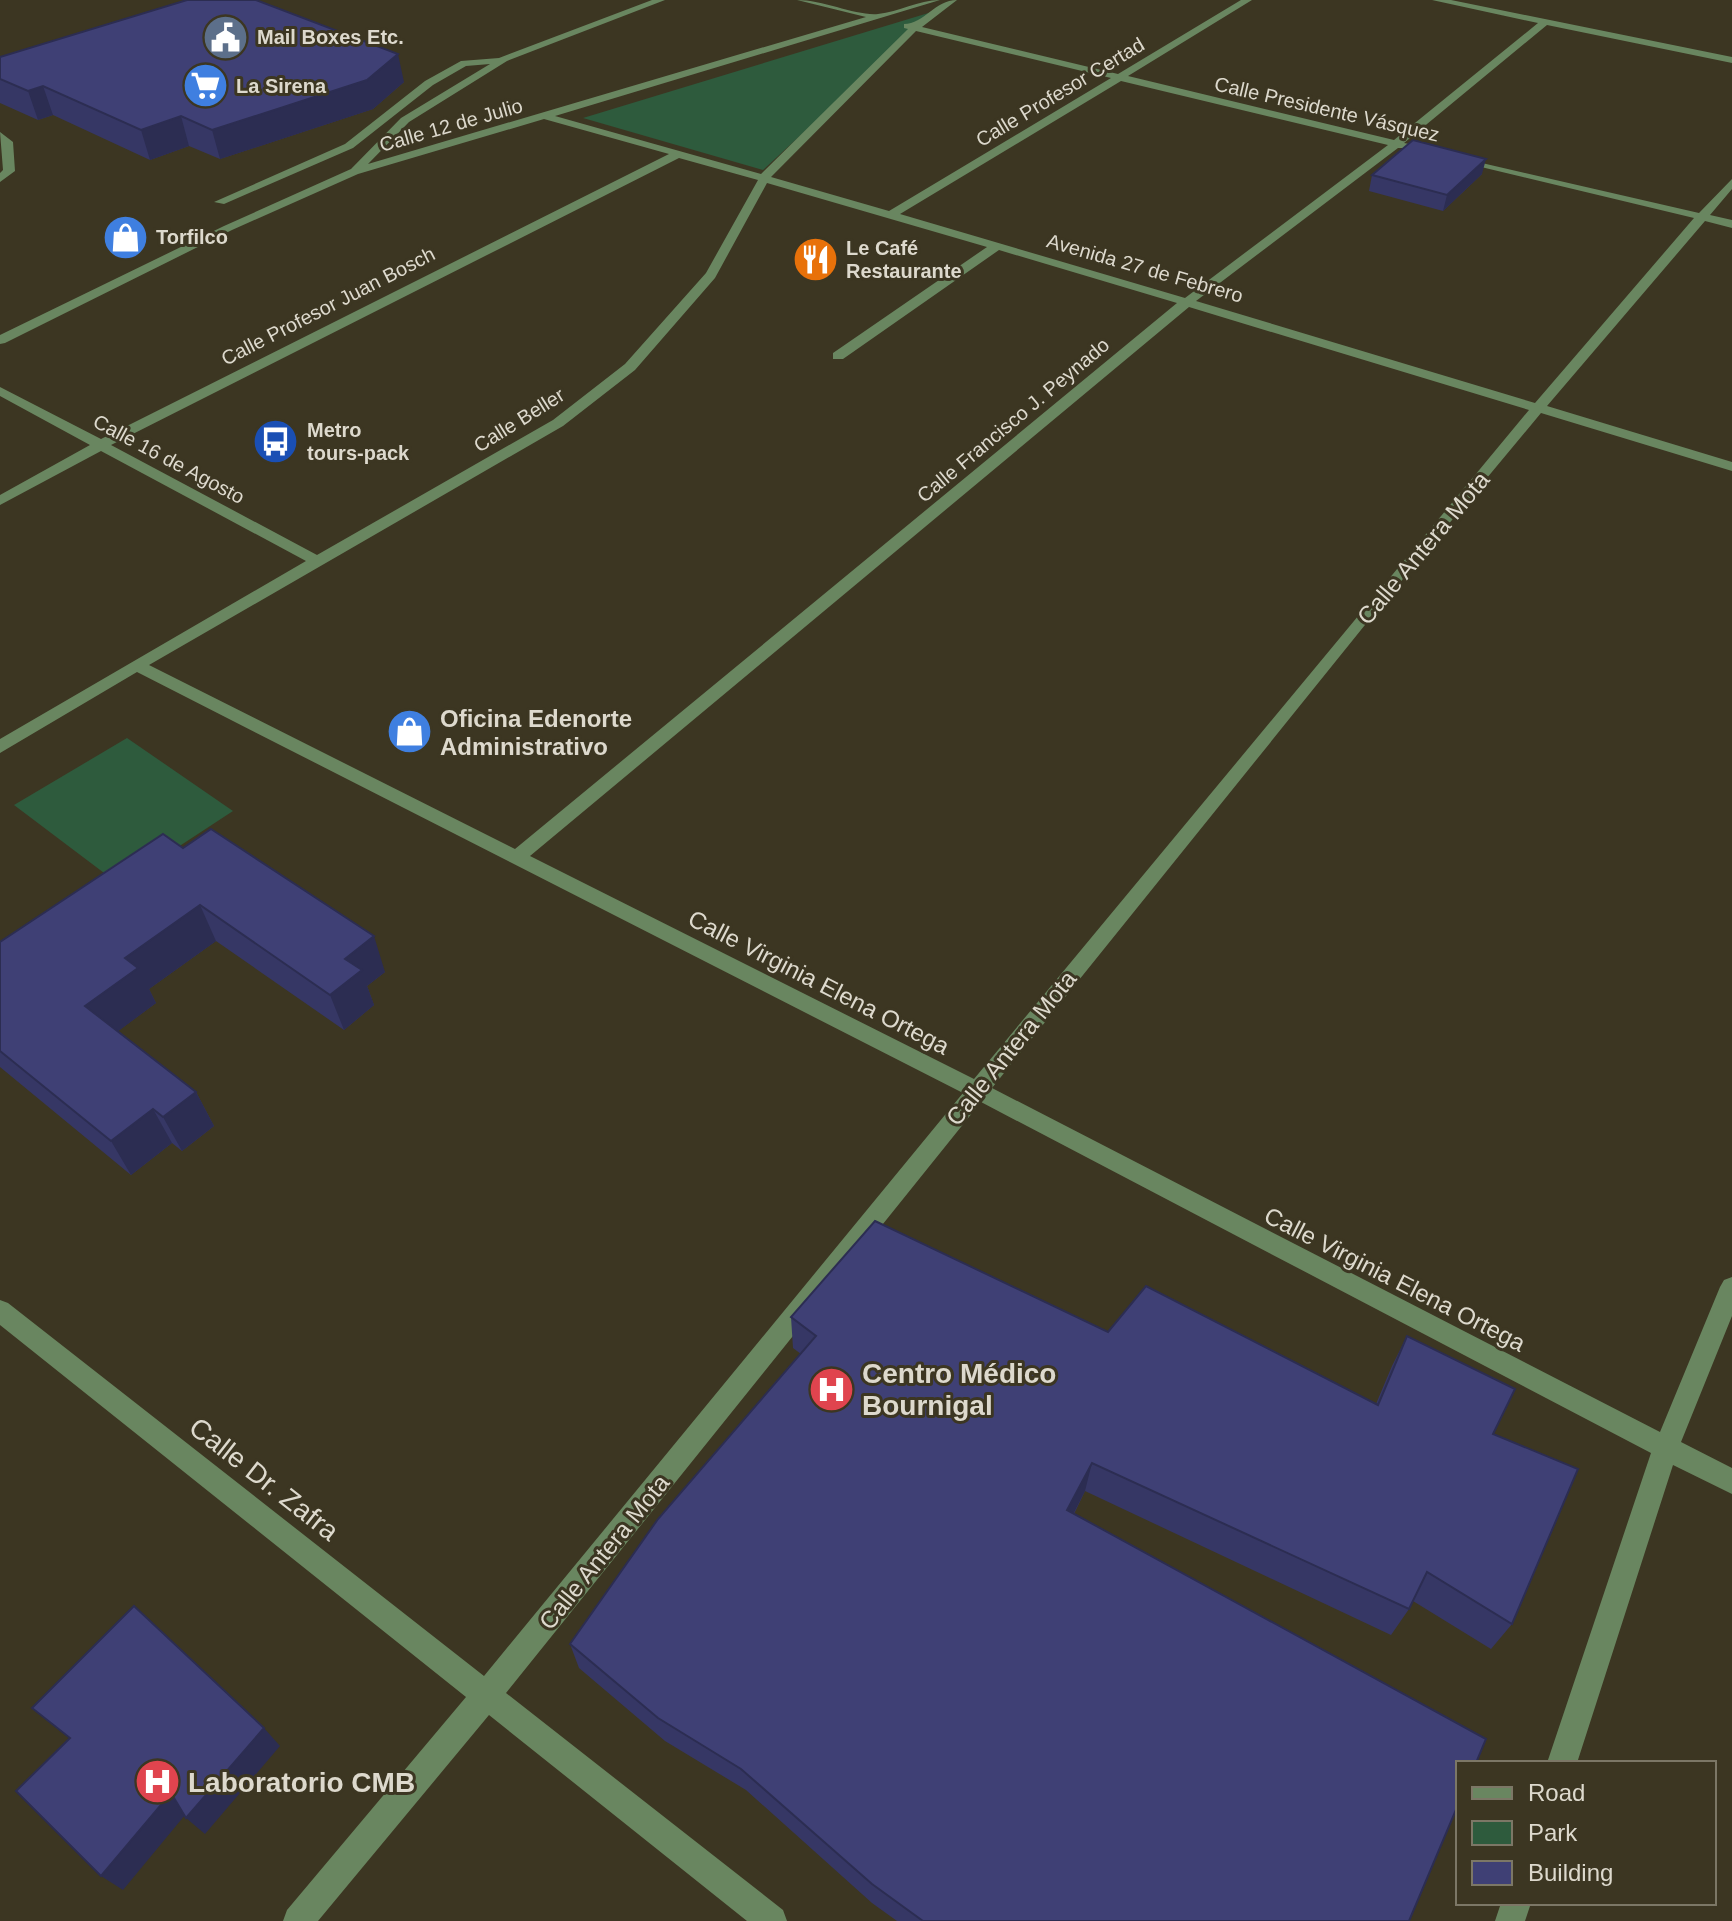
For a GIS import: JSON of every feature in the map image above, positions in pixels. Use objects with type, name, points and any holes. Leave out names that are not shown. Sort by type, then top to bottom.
[{"type":"street","points":[[354,172],[405,120],[504,59],[660,0]]},
{"type":"street","points":[[802,0],[874,16]]},
{"type":"street","name":"Calle 12 de Julio","points":[[0,340],[228,228],[354,172],[935,0]]},
{"type":"street","name":"Calle Beller","points":[[0,747],[136,665],[558,423],[630,367],[711,275],[765,177],[914,28],[952,0]]},
{"type":"street","name":"Calle Profesor Certad","points":[[891,215],[1247,0]]},
{"type":"street","points":[[1437,0],[1732,60]]},
{"type":"street","name":"Calle Presidente Vásquez","points":[[874,16],[1404,145]]},
{"type":"street","name":"Calle Francisco J. Peynado","points":[[515,859],[1188,301],[1404,145],[1545,22]]},
{"type":"street","points":[[220,202],[349,146],[429,83],[464,63],[504,59]]},
{"type":"street","name":"Avenida 27 de Febrero","points":[[545,116],[1188,301],[1732,467]]},
{"type":"street","points":[[0,135],[8,142],[9,171],[0,179]]},
{"type":"street","name":"Calle Profesor Juan Bosch","points":[[0,501],[103,447],[157,414],[678,154]]},
{"type":"street","name":"Calle Presidente Vásquez","points":[[1442,154],[1732,224]]},
{"type":"street","name":"Calle Antera Mota","points":[[298,1921],[488,1696],[976,1090],[1538,408],[1732,182]]},
{"type":"street","points":[[838,356],[997,246]]},
{"type":"street","name":"Calle 16 de Agosto","points":[[0,391],[319,562]]},
{"type":"street","name":"Calle Virginia Elena Ortega","points":[[136,665],[976,1090],[1732,1482]]},
{"type":"street","points":[[1563,1761],[1666,1448],[1732,1287]]},
{"type":"street","name":"Calle Dr. Zafra","points":[[0,1311],[772,1921]]},
{"type":"green space","points":[[935,11],[763,170],[583,118]]},
{"type":"green space","points":[[127,738],[233,811],[120,885],[14,805]]},
{"type":"building","name":"La Sirena","points":[[187,0],[256,0],[398,54],[367,80],[212,130],[181,116],[141,130],[43,86],[28,91],[0,79],[0,57]]},
{"type":"building","points":[[1413,140],[1486,159],[1447,195],[1372,175]]},
{"type":"building","points":[[211,829],[374,936],[345,959],[362,970],[330,995],[200,905],[125,958],[138,968],[85,1006],[196,1092],[163,1117],[153,1109],[111,1141],[0,1051],[0,942],[163,834],[183,848]]},
{"type":"building","points":[[875,1221],[1108,1332],[1146,1286],[1378,1405],[1407,1336],[1515,1389],[1493,1434],[1578,1469],[1512,1624],[1427,1572],[1409,1609],[1092,1463],[1067,1510],[1486,1739],[1477,1761],[1456,1761],[1456,1810],[1409,1921],[923,1921],[872,1884],[741,1769],[658,1718],[570,1644],[658,1519],[816,1336],[791,1317]]},
{"type":"building","name":"Laboratorio CMB","points":[[134,1606],[264,1728],[186,1818],[171,1793],[101,1876],[16,1791],[70,1738],[32,1708]]},
{"type":"place","name":"Mail Boxes Etc.","points":[[226,37]]},
{"type":"place","name":"La Sirena","points":[[205,86]]},
{"type":"place","name":"Torfilco","points":[[125,237]]},
{"type":"place","name":"Le Café Restaurante","points":[[815,260]]},
{"type":"place","name":"Metro tours-pack","points":[[276,441]]},
{"type":"place","name":"Oficina Edenorte Administrativo","points":[[409,732]]},
{"type":"place","name":"Centro Médico Bournigal","points":[[831,1389]]},
{"type":"place","name":"Laboratorio CMB","points":[[157,1782]]}]
